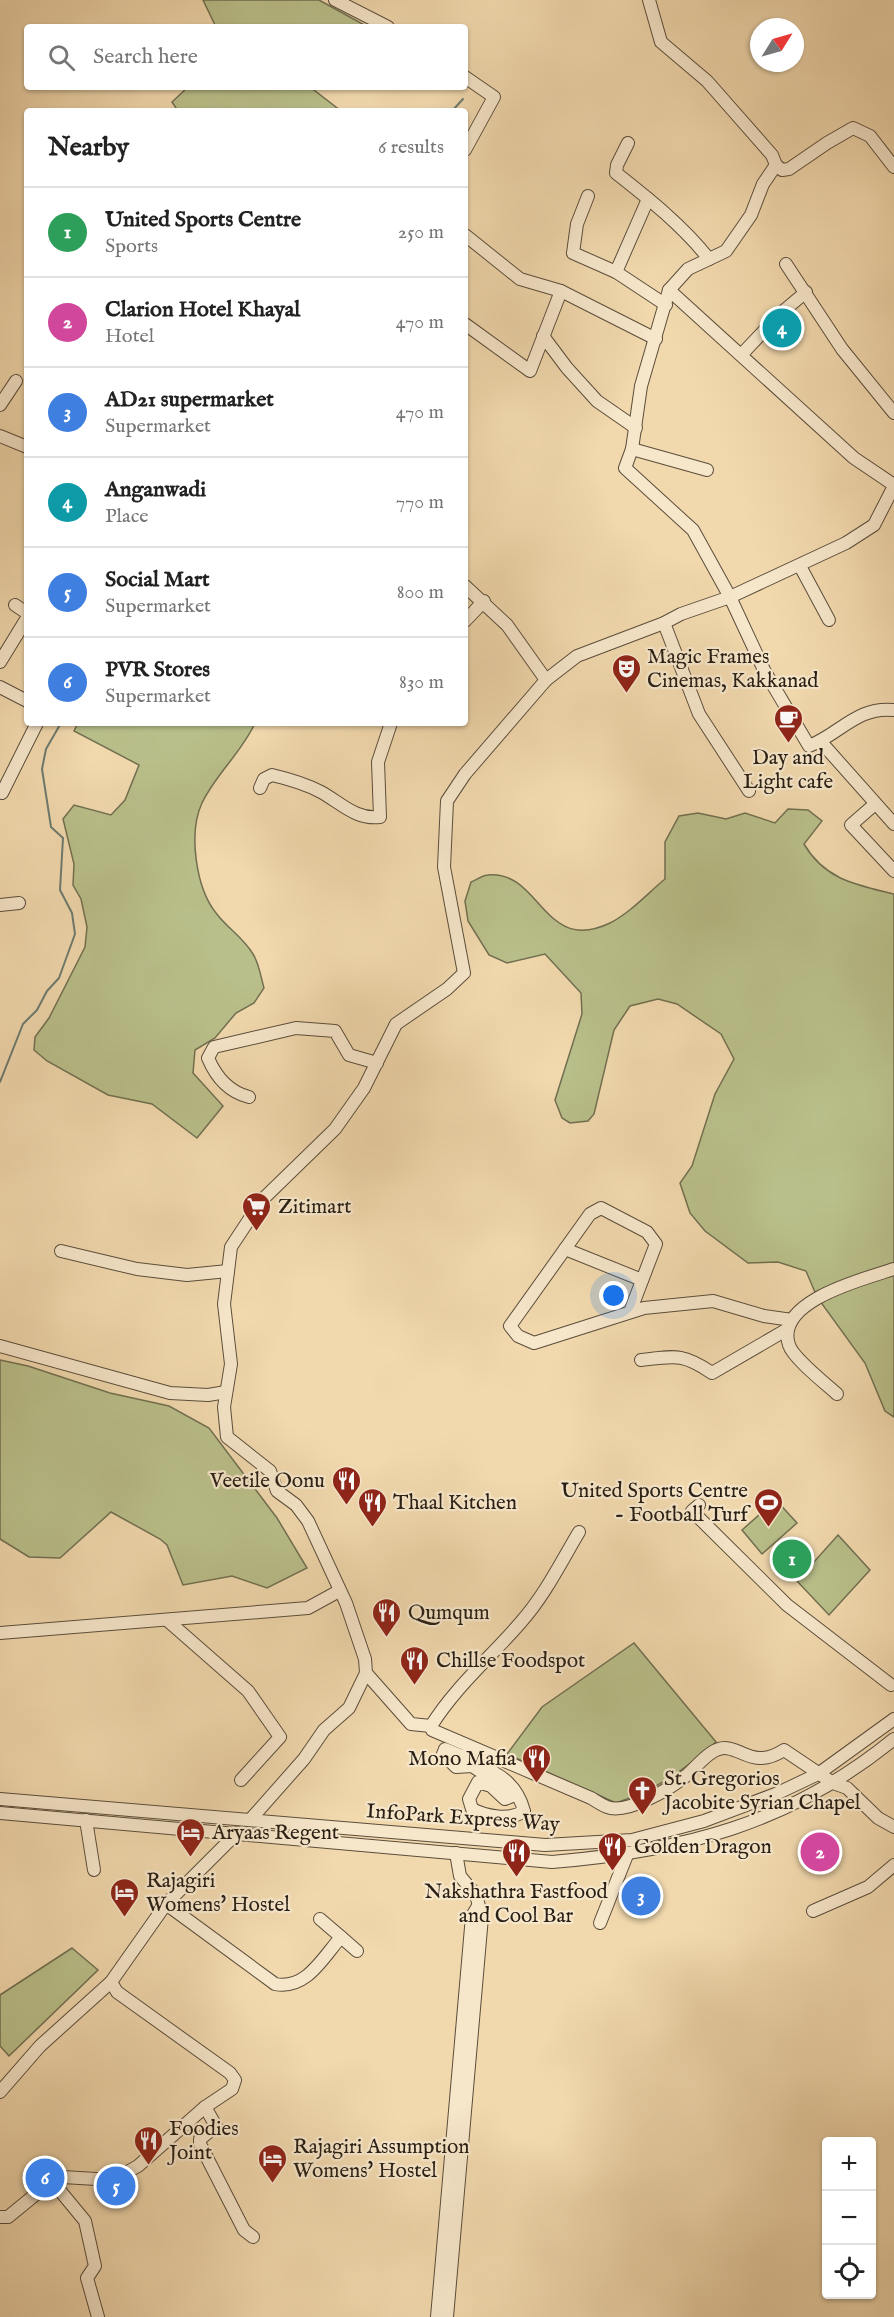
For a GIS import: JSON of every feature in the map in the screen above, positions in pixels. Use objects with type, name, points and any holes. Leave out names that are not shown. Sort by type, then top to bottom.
[{"type":"street","points":[[335,0],[382,24]]},
{"type":"street","points":[[649,0],[661,42],[707,81],[772,155],[776,165],[782,170],[789,169],[827,142],[854,128],[870,136],[894,166]]},
{"type":"street","points":[[468,79],[494,97],[468,145]]},
{"type":"street","points":[[628,143],[616,165],[616,173],[695,241],[709,259]]},
{"type":"street","points":[[776,165],[763,184],[751,215],[726,251],[688,269],[669,290],[641,386],[632,449],[625,468],[693,530],[730,597],[764,670],[809,747],[861,714],[894,710]]},
{"type":"street","points":[[588,196],[577,224],[573,253],[616,272],[666,305]]},
{"type":"street","points":[[616,272],[648,199]]},
{"type":"street","points":[[468,237],[520,279],[561,291],[656,339]]},
{"type":"street","points":[[786,264],[842,349],[894,413]]},
{"type":"street","points":[[250,1820],[304,1759],[324,1730],[349,1708],[366,1673],[365,1659],[346,1603],[339,1591],[329,1562],[308,1521],[296,1505],[277,1491],[270,1471],[227,1437],[224,1407],[231,1364],[224,1304],[231,1246],[255,1208],[335,1129],[364,1088],[396,1024],[447,989],[464,973],[444,867],[447,801],[465,774],[546,680],[577,656],[730,597],[846,543],[874,525],[894,486],[854,458],[669,290]]},
{"type":"street","points":[[468,326],[530,371],[561,291]]},
{"type":"street","points":[[742,354],[781,313],[806,292]]},
{"type":"street","points":[[543,336],[567,368],[597,401],[636,428]]},
{"type":"street","points":[[0,405],[16,381]]},
{"type":"street","points":[[0,436],[24,446]]},
{"type":"street","points":[[632,449],[707,470]]},
{"type":"street","points":[[800,566],[829,620]]},
{"type":"street","points":[[468,588],[507,625],[546,680]]},
{"type":"street","points":[[468,618],[484,601]]},
{"type":"street","points":[[15,605],[24,611]]},
{"type":"street","points":[[664,622],[699,714],[749,791]]},
{"type":"street","points":[[0,662],[24,623]]},
{"type":"street","points":[[0,687],[24,699]]},
{"type":"street","points":[[0,792],[2,793],[36,726]]},
{"type":"street","points":[[260,788],[264,779],[272,775],[311,788],[367,818],[380,817],[378,762],[390,726]]},
{"type":"street","points":[[820,742],[894,824]]},
{"type":"street","points":[[875,804],[851,825],[894,872]]},
{"type":"street","points":[[0,905],[19,903]]},
{"type":"street","points":[[249,1097],[237,1094],[225,1085],[211,1066],[208,1058],[214,1047],[296,1028],[335,1031],[349,1055],[377,1063]]},
{"type":"street","points":[[630,1312],[656,1244],[647,1232],[601,1208],[591,1214],[510,1326],[518,1336],[534,1343],[644,1308],[713,1301],[789,1325]]},
{"type":"street","points":[[565,1249],[642,1280]]},
{"type":"street","points":[[61,1251],[187,1275],[228,1271]]},
{"type":"street","points":[[640,1360],[675,1356],[693,1359],[712,1373],[789,1325],[795,1315],[832,1290],[894,1269]]},
{"type":"street","points":[[789,1325],[789,1347],[837,1394]]},
{"type":"street","points":[[0,1346],[170,1393],[208,1395],[226,1392]]},
{"type":"street","points":[[699,1504],[692,1511],[787,1605],[893,1688]]},
{"type":"street","points":[[431,1726],[447,1701],[523,1620],[579,1532]]},
{"type":"street","points":[[0,1634],[308,1608],[339,1591]]},
{"type":"street","points":[[167,1620],[248,1691],[280,1737],[241,1780]]},
{"type":"street","points":[[366,1673],[411,1724],[431,1726]]},
{"type":"street","name":"InfoPark Express Way","points":[[0,1799],[545,1845],[632,1840],[704,1821],[778,1793],[818,1774],[894,1719]]},
{"type":"street","points":[[431,1726],[432,1730],[469,1753],[509,1781],[515,1788],[524,1811],[519,1815],[484,1815],[472,1809],[469,1799],[478,1782],[491,1786],[505,1798],[510,1797],[511,1791],[472,1766],[456,1767],[443,1754],[445,1749],[469,1753],[591,1798],[609,1809],[630,1806],[665,1790],[687,1775],[711,1753],[721,1748],[734,1749],[754,1760],[772,1758],[784,1750],[818,1774],[847,1788],[878,1818],[894,1827]]},
{"type":"street","name":"InfoPark Express Way","points":[[0,1813],[552,1862],[627,1855],[675,1846],[752,1821],[833,1783],[894,1739]]},
{"type":"street","points":[[86,1820],[94,1870]]},
{"type":"street","points":[[0,2092],[40,2046],[111,1982],[166,1904],[237,1833]]},
{"type":"street","points":[[447,2317],[482,1917],[476,1894],[457,1869],[456,1853]]},
{"type":"street","points":[[600,1923],[627,1855]]},
{"type":"street","points":[[813,1911],[868,1887],[894,1865]]},
{"type":"street","points":[[166,1904],[263,1977],[286,1986],[298,1983],[306,1977],[341,1937]]},
{"type":"street","points":[[436,2317],[472,1916],[478,1906]]},
{"type":"street","points":[[320,1919],[357,1951]]},
{"type":"street","points":[[0,2217],[8,2217],[52,2181],[63,2177],[113,2180],[138,2166],[205,2107],[232,2089],[235,2080],[230,2073],[117,1992],[111,1982]]},
{"type":"street","points":[[205,2107],[216,2126],[200,2139],[200,2144],[244,2230],[253,2237]]},
{"type":"street","points":[[52,2181],[85,2221],[95,2266],[87,2278],[97,2317]]},
{"type":"green space","points":[[203,0],[319,0],[363,24],[215,24]]},
{"type":"green space","points":[[185,90],[314,90],[337,108],[176,108],[172,102]]},
{"type":"green space","points":[[76,726],[254,726],[202,803],[195,829],[195,844],[199,875],[209,902],[220,918],[253,954],[264,988],[254,1003],[236,1013],[215,1038],[195,1050],[193,1073],[223,1106],[197,1138],[152,1104],[108,1095],[47,1061],[34,1050],[35,1037],[49,1018],[85,947],[87,927],[81,899],[73,885],[74,864],[63,819],[74,805],[111,815],[125,800],[139,765],[74,731]]},
{"type":"green space","points":[[788,809],[808,810],[822,821],[804,844],[822,866],[855,884],[894,894],[894,1417],[885,1411],[865,1363],[817,1297],[806,1271],[778,1262],[748,1263],[705,1231],[690,1213],[680,1183],[692,1166],[715,1094],[734,1059],[721,1034],[677,1004],[658,999],[630,1006],[614,1030],[594,1114],[588,1121],[570,1123],[562,1118],[555,1100],[582,1014],[581,993],[545,954],[507,963],[489,955],[468,921],[465,901],[471,882],[488,875],[506,877],[520,885],[556,921],[570,928],[588,930],[610,923],[632,908],[665,879],[665,842],[679,816],[698,813],[726,819],[745,813],[775,823]]},
{"type":"green space","points":[[0,1360],[28,1366],[110,1393],[169,1406],[209,1428],[277,1518],[307,1568],[267,1588],[232,1576],[183,1585],[167,1545],[111,1512],[60,1558],[29,1557],[0,1539]]},
{"type":"green space","name":"United Sports Centre - Football Turf","points":[[776,1500],[797,1523],[762,1554],[742,1530]]},
{"type":"green space","points":[[838,1535],[870,1570],[829,1615],[797,1581]]},
{"type":"green space","points":[[634,1643],[716,1742],[669,1778],[616,1803],[507,1754],[542,1707]]},
{"type":"green space","points":[[72,1948],[98,1970],[9,2056],[0,2046],[0,1995]]},
{"type":"waterway","points":[[455,108],[463,99]]},
{"type":"waterway","points":[[0,1082],[23,1024],[37,1010],[47,991],[59,978],[75,934],[72,913],[60,890],[63,838],[51,827],[42,769],[46,749],[59,726]]},
{"type":"place","name":"Anganwadi","points":[[782,328]]},
{"type":"place","name":"Magic Frames Cinemas, Kakkanad","points":[[626,694]]},
{"type":"place","name":"Day and Light cafe","points":[[788,744]]},
{"type":"place","name":"Zitimart","points":[[257,1232]]},
{"type":"place","name":"Veetile Oonu","points":[[346,1506]]},
{"type":"place","name":"Thaal Kitchen","points":[[372,1528]]},
{"type":"place","name":"United Sports Centre - Football Turf","points":[[769,1528]]},
{"type":"place","name":"United Sports Centre","points":[[792,1559]]},
{"type":"place","name":"Qumqum","points":[[387,1638]]},
{"type":"place","name":"Chillse Foodspot","points":[[415,1686]]},
{"type":"place","name":"Mono Mafia","points":[[537,1784]]},
{"type":"place","name":"St. Gregorios Jacobite Syrian Chapel","points":[[643,1816]]},
{"type":"place","name":"Clarion Hotel Khayal","points":[[820,1852]]},
{"type":"place","name":"Aryaas Regent","points":[[191,1858]]},
{"type":"place","name":"Golden Dragon","points":[[613,1872]]},
{"type":"place","name":"Nakshathra Fastfood and Cool Bar","points":[[516,1878]]},
{"type":"place","name":"AD21 supermarket","points":[[641,1896]]},
{"type":"place","name":"Rajagiri Womens' Hostel","points":[[125,1918]]},
{"type":"place","name":"Foodies Joint","points":[[148,2166]]},
{"type":"place","name":"PVR Stores","points":[[45,2178]]},
{"type":"place","name":"Rajagiri Assumption Womens' Hostel","points":[[272,2184]]},
{"type":"place","name":"Social Mart","points":[[116,2186]]}]
